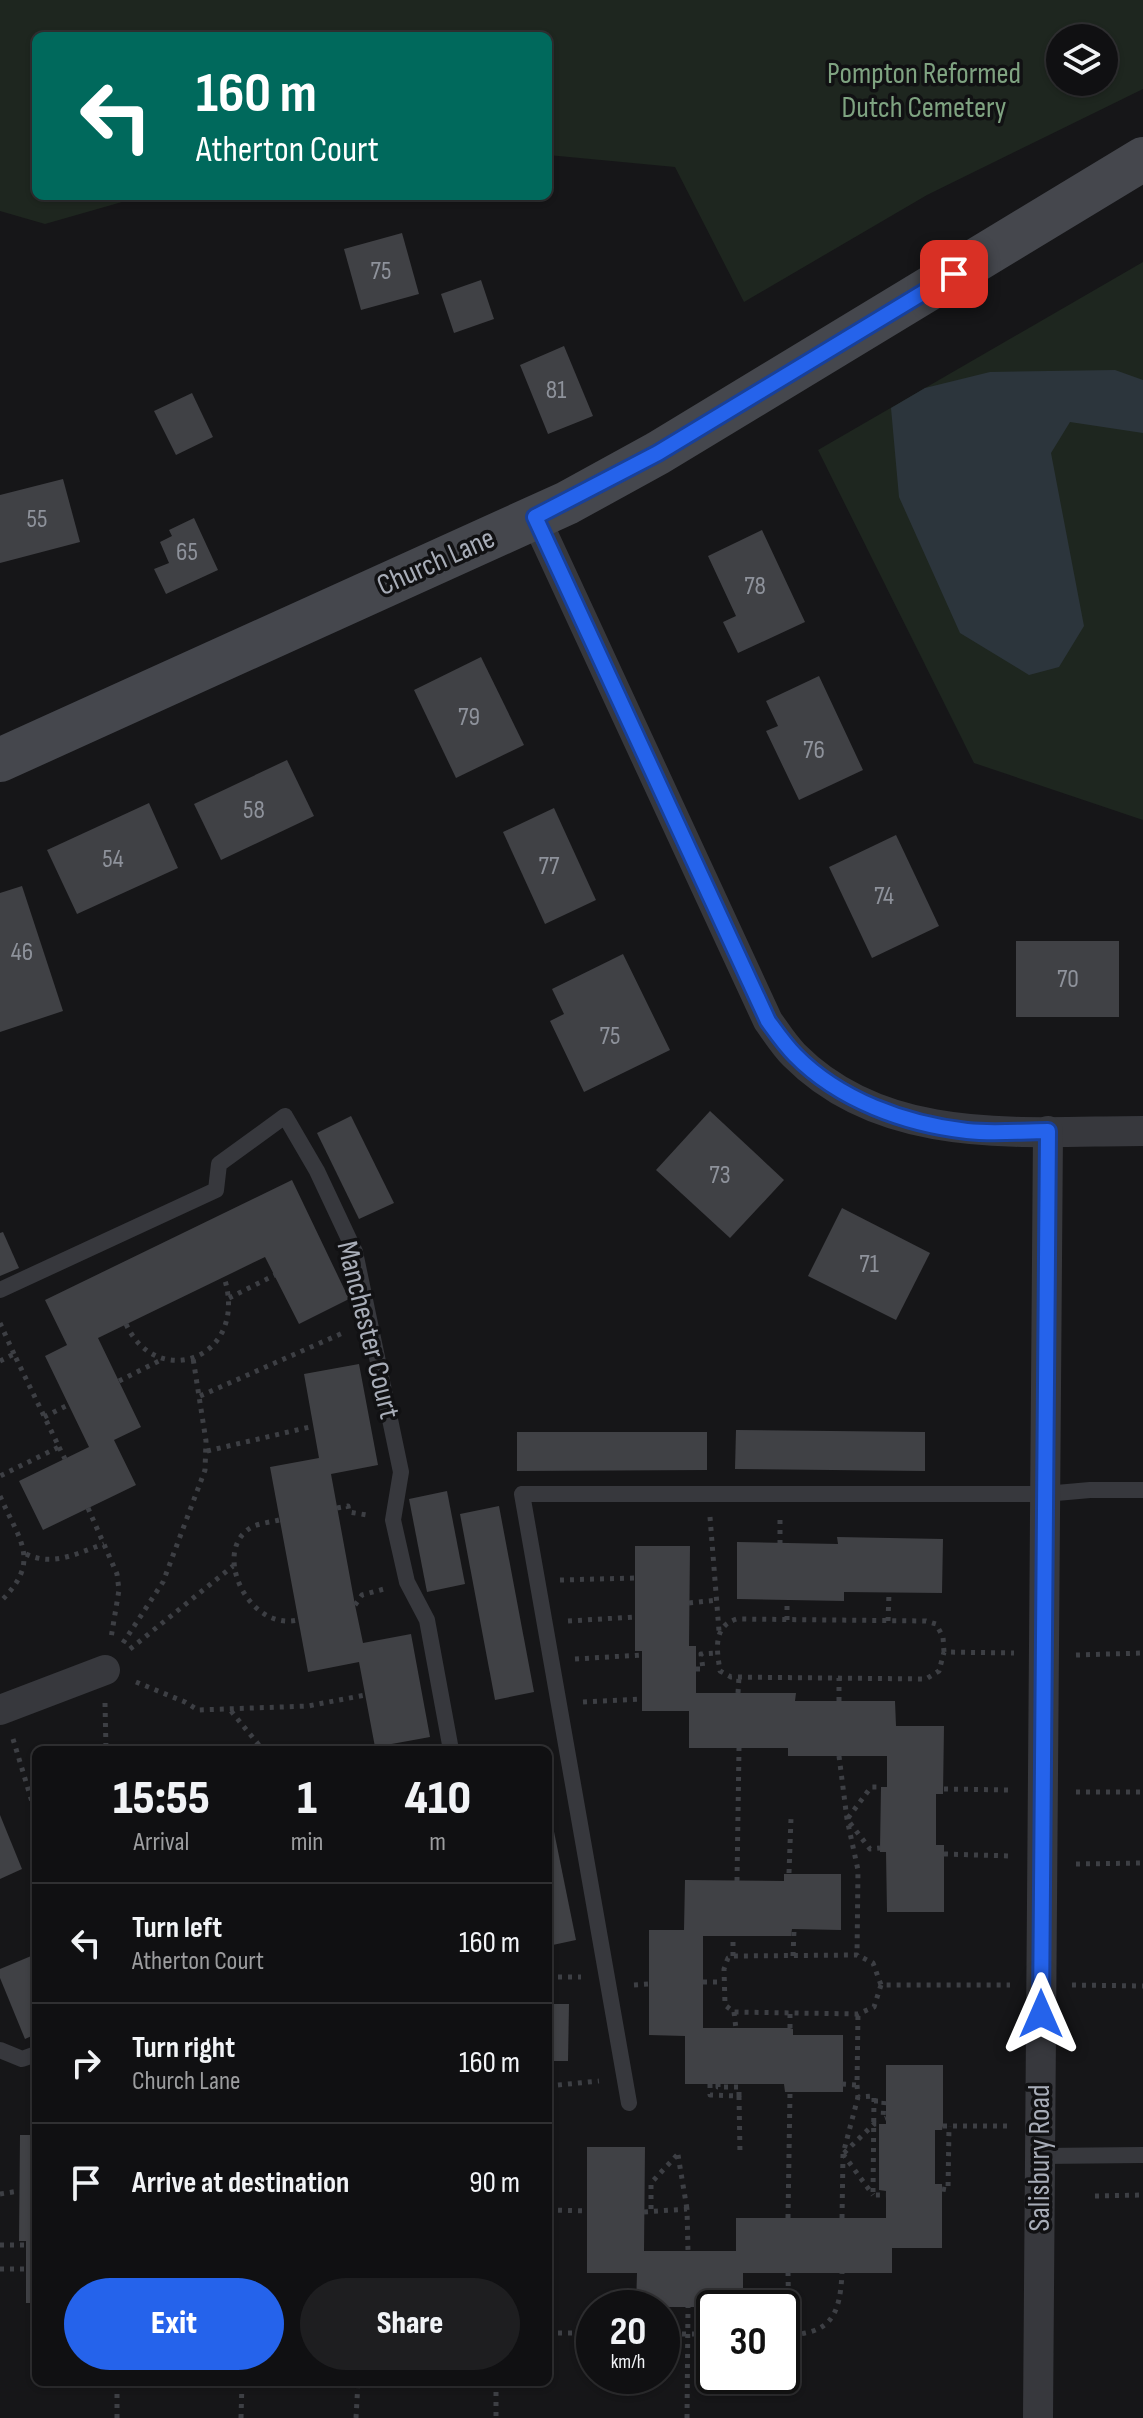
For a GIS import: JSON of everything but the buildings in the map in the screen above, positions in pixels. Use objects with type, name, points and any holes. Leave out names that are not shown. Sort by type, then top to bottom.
[{"type":"street","name":"Church Lane","points":[[0,760],[535,517],[658,453],[1143,159]]},
{"type":"street","points":[[535,517],[768,1021],[794,1055],[829,1083],[871,1106],[919,1122],[969,1131],[1143,1131]]},
{"type":"street","name":"Salisbury Road","points":[[1038,2418],[1048,1131]]},
{"type":"street","points":[[2,1709],[105,1670]]},
{"type":"lane","name":"Manchester Court","points":[[0,1290],[216,1190],[219,1164],[285,1116],[317,1171],[355,1252],[401,1472],[393,1520],[407,1582],[427,1620],[450,1746]]},
{"type":"lane","points":[[629,2103],[522,1494],[1045,1494],[1143,1490]]},
{"type":"lane","points":[[0,2050],[22,2059],[32,2055]]},
{"type":"lane","points":[[1041,2142],[1143,2155]]},
{"type":"path","points":[[229,1298],[275,1275]]},
{"type":"path","points":[[119,1381],[164,1359],[193,1358],[217,1341],[225,1330],[230,1314],[224,1277]]},
{"type":"path","points":[[200,1396],[370,1322]]},
{"type":"path","points":[[0,1323],[65,1459]]},
{"type":"path","points":[[126,1324],[137,1344],[164,1359]]},
{"type":"path","points":[[0,1361],[14,1354]]},
{"type":"path","points":[[105,1670],[163,1582],[205,1470],[207,1451],[193,1358]]},
{"type":"path","points":[[44,1417],[68,1405]]},
{"type":"path","points":[[207,1451],[314,1426]]},
{"type":"path","points":[[0,1476],[59,1447]]},
{"type":"path","points":[[709,1494],[718,1600],[717,1653],[720,1671],[731,1677],[926,1679],[939,1671],[944,1652],[943,1637],[936,1624],[737,1619],[724,1625],[719,1632]]},
{"type":"path","points":[[0,1496],[26,1554],[24,1571],[0,1602]]},
{"type":"path","points":[[88,1508],[117,1574],[119,1590],[105,1670],[106,1746]]},
{"type":"path","points":[[279,1520],[253,1526],[247,1531],[235,1551],[233,1566],[243,1592],[263,1615],[278,1621],[298,1620]]},
{"type":"path","points":[[26,1554],[42,1561],[57,1560],[104,1544]]},
{"type":"path","points":[[105,1670],[233,1566]]},
{"type":"path","points":[[537,1581],[635,1578]]},
{"type":"path","points":[[888,1621],[889,1593]]},
{"type":"path","points":[[689,1603],[718,1600]]},
{"type":"path","points":[[787,1600],[787,1620]]},
{"type":"path","points":[[544,1623],[635,1617]]},
{"type":"path","points":[[944,1652],[1044,1655],[1143,1653]]},
{"type":"path","points":[[696,1669],[703,1669],[701,1654],[717,1653]]},
{"type":"path","points":[[551,1660],[642,1655]]},
{"type":"path","points":[[105,1670],[198,1710],[308,1706],[365,1695]]},
{"type":"path","points":[[738,1693],[739,1677]]},
{"type":"path","points":[[839,1678],[839,1701]]},
{"type":"path","points":[[559,1702],[642,1699]]},
{"type":"path","points":[[2,1709],[32,1803]]},
{"type":"path","points":[[231,1710],[260,1746]]},
{"type":"path","points":[[737,1881],[739,1748]]},
{"type":"path","points":[[839,1756],[847,1819],[858,1870],[857,1955]]},
{"type":"path","points":[[847,1819],[871,1787],[881,1787]]},
{"type":"path","points":[[944,1789],[1143,1792]]},
{"type":"path","points":[[789,1873],[791,1818]]},
{"type":"path","points":[[847,1819],[870,1849],[880,1848]]},
{"type":"path","points":[[944,1854],[1015,1856],[1078,1865],[1142,1862]]},
{"type":"path","points":[[793,1956],[794,1930]]},
{"type":"path","points":[[733,1936],[733,1956]]},
{"type":"path","points":[[857,1955],[873,1963],[881,1985],[874,2007],[858,2014],[734,2012],[725,2005],[725,1962],[733,1956],[857,1955]]},
{"type":"path","points":[[703,1982],[723,1982]]},
{"type":"path","points":[[881,1985],[1143,1986]]},
{"type":"path","points":[[734,2012],[736,2029]]},
{"type":"path","points":[[790,2013],[790,2028]]},
{"type":"path","points":[[842,2218],[843,2154],[858,2097],[858,2014]]},
{"type":"path","points":[[552,2085],[624,2076]]},
{"type":"path","points":[[739,2096],[710,2095],[714,2084],[718,2087],[739,2087],[740,2154]]},
{"type":"path","points":[[842,2084],[857,2085]]},
{"type":"path","points":[[788,2218],[790,2092]]},
{"type":"path","points":[[858,2097],[874,2096],[877,2124],[873,2195]]},
{"type":"path","points":[[874,2101],[884,2101],[883,2119],[886,2118]]},
{"type":"path","points":[[843,2154],[877,2124]]},
{"type":"path","points":[[942,2189],[948,2190],[946,2126],[1041,2142]]},
{"type":"path","points":[[687,2209],[648,2211],[651,2183],[678,2154],[687,2209],[688,2251]]},
{"type":"path","points":[[843,2154],[873,2195]]},
{"type":"path","points":[[0,2194],[19,2191]]},
{"type":"path","points":[[873,2195],[886,2195]]},
{"type":"path","points":[[1095,2196],[1143,2195]]},
{"type":"path","points":[[552,2210],[587,2211]]},
{"type":"path","points":[[0,2245],[26,2245]]},
{"type":"path","points":[[0,2269],[26,2269]]},
{"type":"path","points":[[787,2290],[788,2272]]},
{"type":"path","points":[[800,2334],[827,2324],[841,2302],[842,2273]]},
{"type":"path","points":[[687,2418],[688,2307]]},
{"type":"path","points":[[552,2333],[576,2333]]},
{"type":"path","points":[[680,2334],[696,2334]]},
{"type":"path","points":[[117,2386],[117,2418]]},
{"type":"path","points":[[241,2418],[242,2386]]},
{"type":"path","points":[[356,2418],[358,2386]]},
{"type":"path","points":[[496,2386],[496,2418]]},
{"type":"green space","name":"Pompton Reformed Dutch Cemetery","points":[[0,0],[1143,0],[1143,89],[927,195],[744,302],[675,167],[552,155],[552,32],[32,32],[32,200],[129,200],[45,224],[0,211]]},
{"type":"green space","points":[[1143,262],[1143,820],[974,763],[818,450]]},
{"type":"shaded area","points":[[1115,370],[1143,380],[1143,433],[1070,422],[1051,453],[1084,626],[1059,667],[1029,675],[960,633],[899,497],[891,408],[925,388],[990,372]]},
{"type":"route","points":[[954,274],[658,453],[535,517],[750,985],[768,1021],[794,1055],[829,1083],[871,1106],[919,1122],[969,1131],[1048,1131],[1041,2014]]}]
